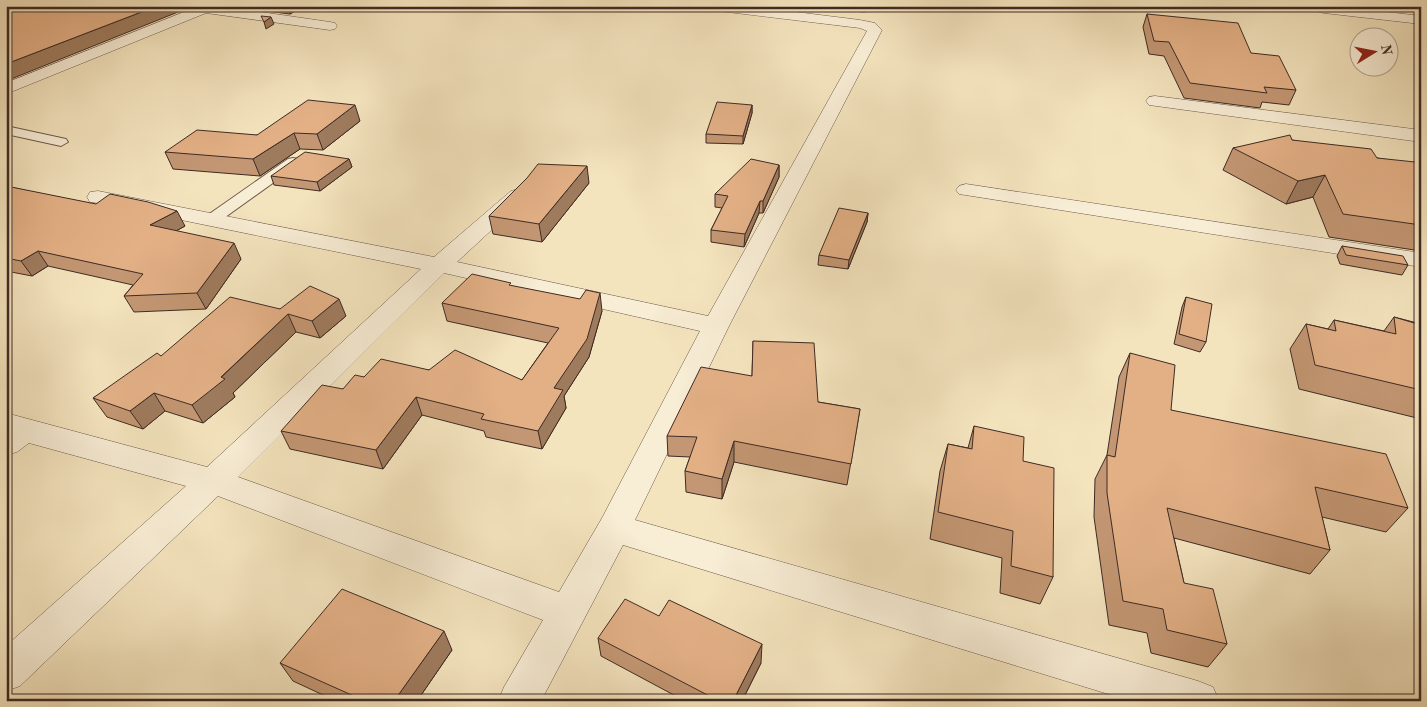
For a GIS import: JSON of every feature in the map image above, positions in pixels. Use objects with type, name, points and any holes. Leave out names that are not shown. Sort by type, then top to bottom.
[{"type":"street","points":[[519,701],[614,528],[716,326],[875,30],[870,26],[860,24],[711,6]]},
{"type":"street","points":[[6,89],[208,8],[330,26]]},
{"type":"street","points":[[1324,9],[1421,20]]},
{"type":"street","points":[[1155,101],[1421,136]]},
{"type":"street","points":[[966,190],[1421,260]]},
{"type":"street","points":[[6,672],[214,481],[439,265],[518,194]]},
{"type":"street","points":[[98,197],[439,265],[716,326]]},
{"type":"street","points":[[12,433],[214,481],[568,612]]},
{"type":"street","points":[[614,528],[1198,701]]},
{"type":"lane","points":[[6,130],[62,142]]},
{"type":"lane","points":[[211,220],[305,154]]},
{"type":"building","points":[[6,6],[157,6],[6,64]]},
{"type":"building","points":[[1147,14],[1238,23],[1251,53],[1279,56],[1296,90],[1264,87],[1267,93],[1190,83],[1169,42],[1154,41]]},
{"type":"building","points":[[261,16],[271,17],[264,22]]},
{"type":"building","points":[[308,100],[355,105],[317,134],[294,133],[253,159],[165,152],[197,130],[257,135]]},
{"type":"building","points":[[717,102],[752,105],[743,136],[706,134]]},
{"type":"building","points":[[1290,135],[1292,140],[1371,149],[1377,158],[1415,162],[1421,165],[1421,225],[1343,214],[1325,175],[1298,181],[1233,148]]},
{"type":"building","points":[[305,152],[349,159],[317,182],[271,176]]},
{"type":"building","points":[[751,159],[779,165],[763,201],[760,201],[745,234],[711,230],[728,196],[715,194]]},
{"type":"building","points":[[538,164],[587,166],[539,224],[489,216],[527,178]]},
{"type":"building","points":[[6,186],[96,204],[110,194],[148,202],[177,211],[150,225],[234,243],[197,293],[124,296],[143,274],[38,251],[21,261],[6,258]]},
{"type":"building","points":[[839,208],[868,213],[849,260],[819,255]]},
{"type":"building","points":[[1342,246],[1403,256],[1408,265],[1346,255]]},
{"type":"building","points":[[472,274],[511,283],[509,285],[580,299],[586,290],[600,293],[587,339],[554,388],[563,390],[538,431],[481,419],[484,414],[416,397],[376,450],[281,431],[322,385],[343,389],[355,375],[364,377],[381,359],[429,370],[455,350],[522,380],[559,328],[442,303]]},
{"type":"building","points":[[310,286],[339,299],[312,321],[288,314],[221,377],[225,379],[192,405],[154,393],[130,411],[93,398],[157,353],[161,356],[230,297],[280,309]]},
{"type":"building","points":[[1186,297],[1212,304],[1206,342],[1179,334]]},
{"type":"building","points":[[1394,317],[1421,325],[1421,390],[1315,365],[1306,324],[1336,331],[1334,320],[1396,334]]},
{"type":"building","points":[[753,341],[814,343],[818,402],[860,409],[851,464],[734,441],[722,479],[685,471],[697,437],[667,436],[701,367],[752,376]]},
{"type":"building","points":[[1130,353],[1175,365],[1171,410],[1386,454],[1408,508],[1315,487],[1330,550],[1167,508],[1184,583],[1213,589],[1227,644],[1167,630],[1163,609],[1123,601],[1107,493],[1107,455],[1115,457]]},
{"type":"building","points":[[974,426],[1024,437],[1023,461],[1054,468],[1053,577],[1011,566],[1013,531],[938,512],[948,444],[972,449]]},
{"type":"building","points":[[342,589],[444,631],[394,701],[365,701],[280,663]]},
{"type":"building","points":[[625,599],[659,616],[669,600],[762,644],[733,701],[719,701],[598,638]]}]
